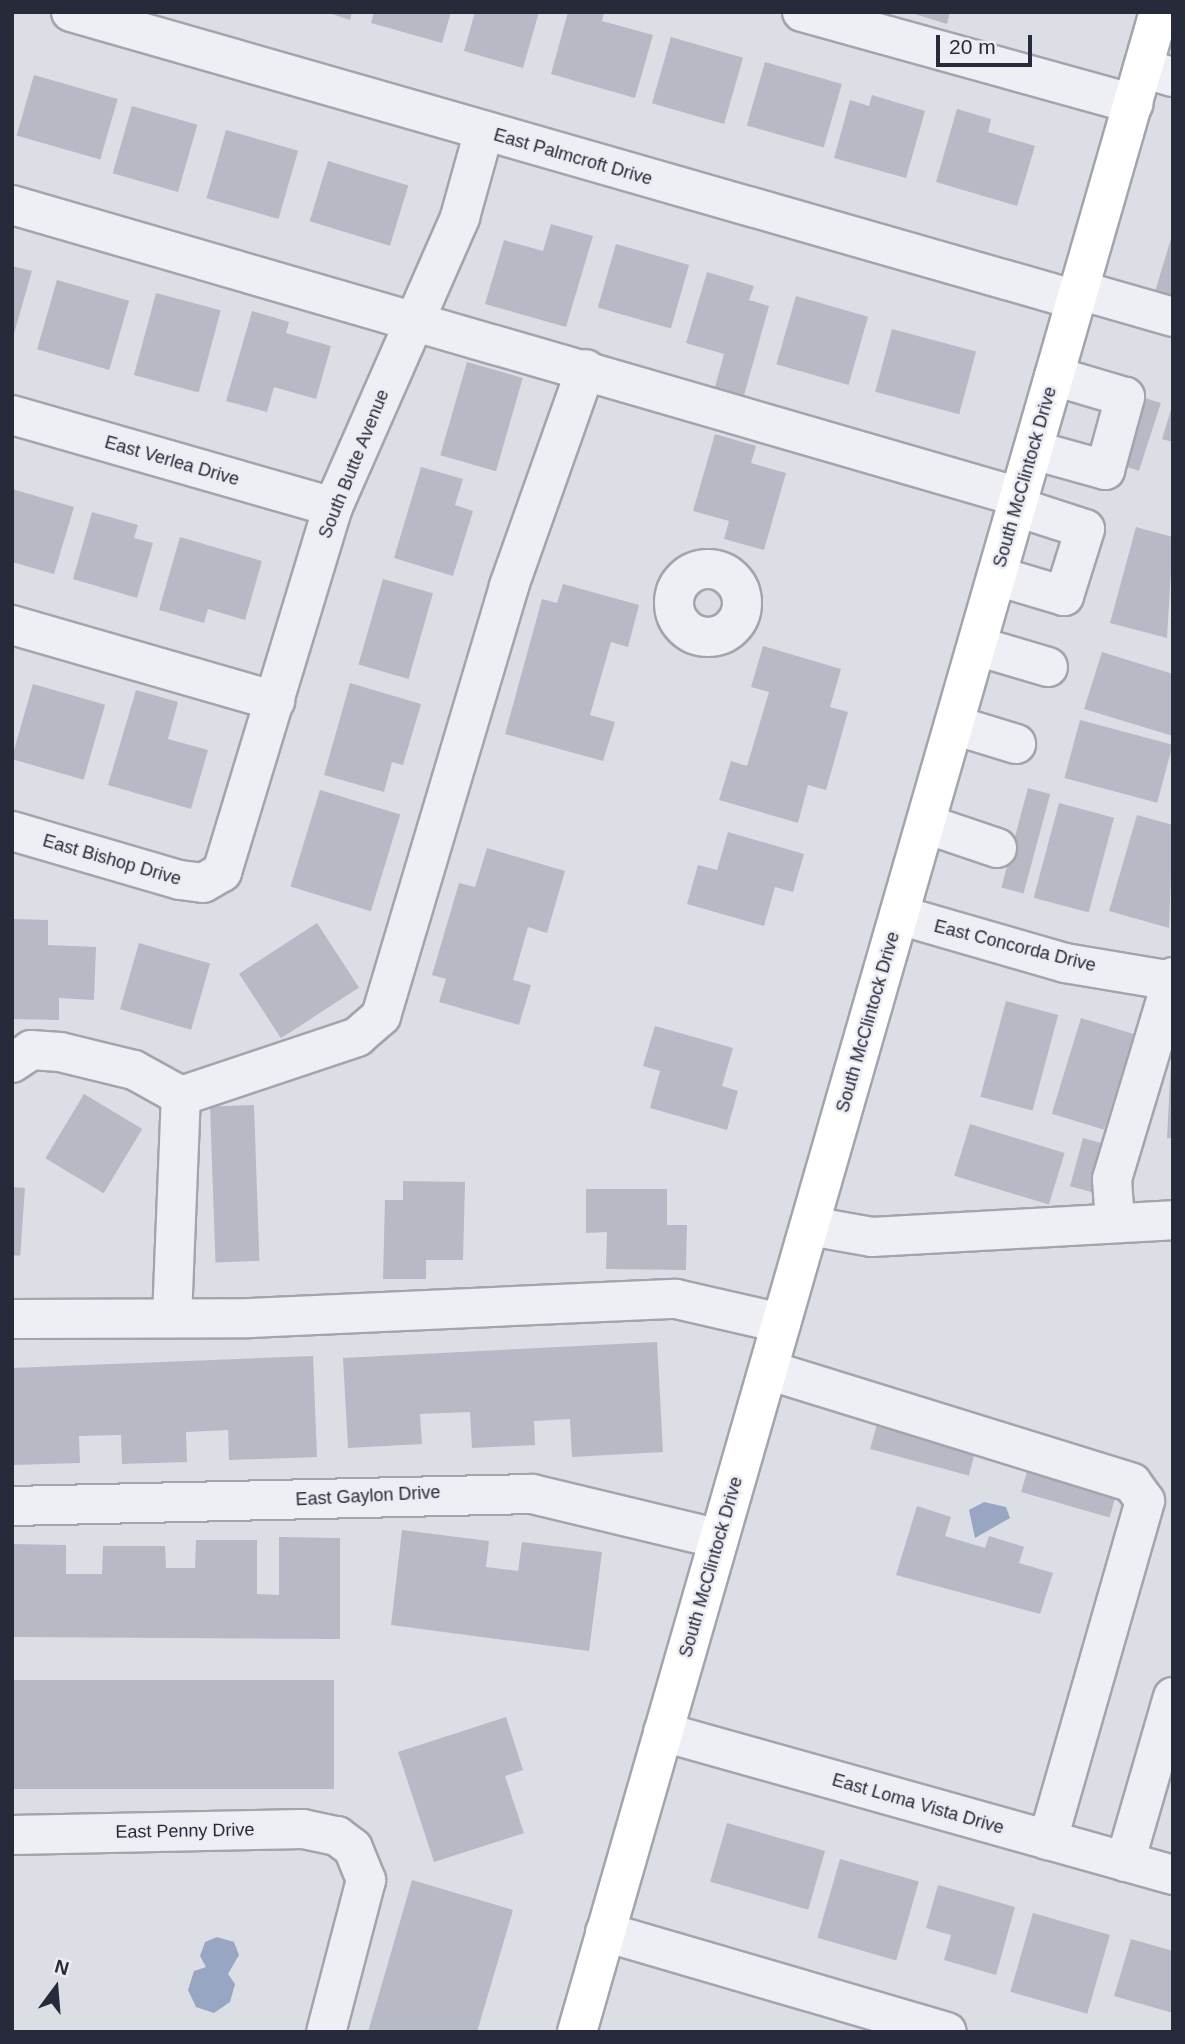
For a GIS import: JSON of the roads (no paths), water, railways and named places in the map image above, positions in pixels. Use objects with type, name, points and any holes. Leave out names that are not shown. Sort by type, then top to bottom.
[{"type":"main road","name":"South McClintock Drive","points":[[577,2032],[1132,104],[1158,73],[1159,12]]},
{"type":"street","name":"East Palmcroft Drive","points":[[71,12],[118,19],[484,131],[1077,295],[1173,317]]},
{"type":"street","points":[[802,12],[1132,104]]},
{"type":"street","name":"South Butte Avenue","points":[[213,880],[233,850],[333,508],[460,217],[484,131]]},
{"type":"street","points":[[12,205],[586,369],[1018,502],[1085,529],[1064,596],[997,576]]},
{"type":"street","points":[[12,1063],[32,1050],[60,1052],[134,1070],[181,1096],[357,1038],[382,1016],[512,578],[586,369]]},
{"type":"street","points":[[1033,450],[1105,470],[1125,397],[1054,376]]},
{"type":"street","name":"East Verlea Drive","points":[[12,415],[333,508]]},
{"type":"street","points":[[12,625],[275,701]]},
{"type":"street","points":[[977,646],[1048,667]]},
{"type":"street","points":[[954,726],[1016,744]]},
{"type":"street","points":[[926,824],[997,848]]},
{"type":"street","name":"East Bishop Drive","points":[[12,831],[180,880],[213,880]]},
{"type":"street","name":"East Concorda Drive","points":[[899,915],[1065,963],[1172,980]]},
{"type":"street","points":[[1115,1223],[1111,1179],[1172,980]]},
{"type":"street","points":[[172,1318],[181,1096]]},
{"type":"street","points":[[810,1226],[872,1237],[1173,1220]]},
{"type":"street","points":[[12,1319],[172,1318],[676,1299],[781,1323]]},
{"type":"street","points":[[768,1370],[1132,1483],[1144,1502],[1048,1840]]},
{"type":"street","name":"East Gaylon Drive","points":[[12,1506],[532,1494],[719,1539]]},
{"type":"street","points":[[1125,1862],[1173,1698]]},
{"type":"street","name":"East Loma Vista Drive","points":[[663,1732],[1173,1875]]},
{"type":"street","name":"East Penny Drive","points":[[12,1835],[303,1829],[337,1836],[353,1848],[363,1863],[365,1895],[326,2032]]},
{"type":"street","points":[[605,1932],[947,2032]]},
{"type":"water","points":[[984,1502],[1006,1507],[1010,1518],[975,1538],[969,1510]]},
{"type":"water","points":[[217,1937],[234,1942],[239,1955],[228,1974],[235,1984],[230,2002],[214,2013],[196,2007],[188,1990],[194,1971],[206,1967],[200,1956],[205,1942]]}]
